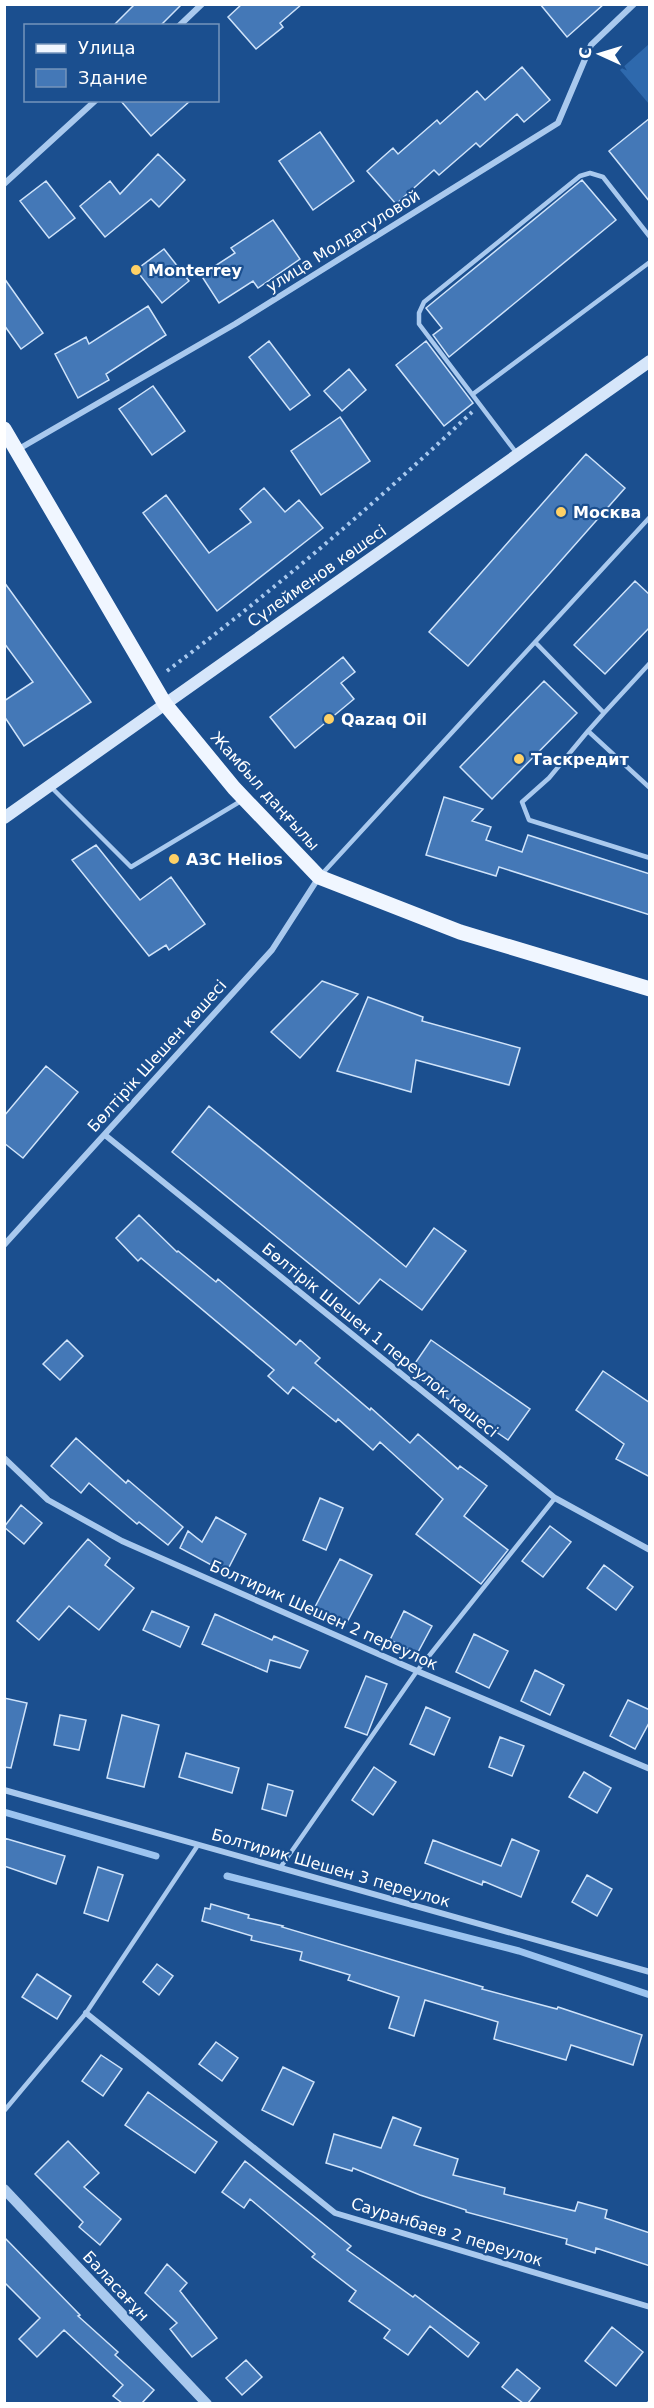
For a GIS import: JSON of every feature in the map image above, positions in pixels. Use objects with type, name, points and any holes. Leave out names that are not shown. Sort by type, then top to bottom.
[{"type":"main road","name":"Сүлейменов көшесі","points":[[4,818],[650,362]]},
{"type":"main road","name":"Жамбыл даңғылы","points":[[4,429],[165,704],[245,799],[319,877],[460,932],[650,989]]},
{"type":"street","points":[[181,24],[202,4]]},
{"type":"street","name":"улица Молдагуловой","points":[[16,450],[235,324],[558,123],[591,45],[634,4]]},
{"type":"street","points":[[4,184],[94,102]]},
{"type":"street","name":"Бөлтірік Шешен көшесі","points":[[4,1245],[272,950],[319,877]]},
{"type":"street","name":"Бөлтірік Шешен 1 переулок көшесі","points":[[105,1135],[555,1498],[650,1550]]},
{"type":"street","name":"Болтирик Шешен 2 переулок","points":[[4,1458],[48,1500],[122,1541],[417,1671],[650,1769]]},
{"type":"street","name":"Болтирик Шешен 3 переулок","points":[[4,1790],[650,1972]]},
{"type":"street","name":"Сауранбаев 2 переулок","points":[[87,2013],[335,2213],[650,2307]]},
{"type":"street","name":"Баласағұн","points":[[4,2189],[207,2403]]},
{"type":"lane","points":[[518,455],[419,324],[419,313],[424,302],[580,176],[590,173],[603,177],[650,237]]},
{"type":"lane","points":[[473,394],[650,262]]},
{"type":"lane","points":[[319,877],[650,517]]},
{"type":"lane","points":[[535,642],[604,713]]},
{"type":"lane","points":[[650,663],[549,778],[522,802],[530,820],[650,858]]},
{"type":"lane","points":[[588,731],[650,788]]},
{"type":"lane","points":[[50,786],[131,867],[245,799]]},
{"type":"lane","points":[[280,1868],[417,1671],[555,1498]]},
{"type":"lane","points":[[4,2111],[87,2013],[198,1845]]},
{"type":"path","points":[[152,682],[220,631],[351,523],[445,437]]},
{"type":"shaded area","points":[[649,44],[649,104],[620,70]]},
{"type":"building","points":[[135,4],[182,4],[162,24],[115,24]]},
{"type":"building","points":[[242,4],[302,4],[280,23],[283,27],[256,49],[228,17]]},
{"type":"building","points":[[540,4],[604,4],[567,37]]},
{"type":"building","points":[[522,67],[550,100],[524,122],[517,114],[480,147],[476,143],[439,175],[434,170],[396,204],[367,171],[393,148],[398,154],[437,120],[440,124],[477,91],[485,100]]},
{"type":"building","points":[[122,102],[189,102],[151,136]]},
{"type":"building","points":[[650,118],[650,202],[609,151]]},
{"type":"building","points":[[320,132],[354,181],[313,210],[279,161]]},
{"type":"building","points":[[158,154],[185,180],[159,207],[151,199],[105,237],[80,206],[110,181],[120,194]]},
{"type":"building","points":[[582,180],[616,220],[449,357],[433,335],[442,328],[426,308]]},
{"type":"building","points":[[46,181],[75,218],[49,238],[20,201]]},
{"type":"building","points":[[273,220],[300,259],[258,288],[253,281],[219,303],[201,275],[235,253],[231,248]]},
{"type":"building","points":[[164,249],[189,281],[162,303],[136,270]]},
{"type":"building","points":[[4,278],[43,333],[21,349],[4,325]]},
{"type":"building","points":[[148,306],[166,335],[106,374],[109,380],[78,398],[55,354],[86,337],[89,344]]},
{"type":"building","points":[[269,341],[310,395],[290,410],[249,357]]},
{"type":"building","points":[[426,341],[473,403],[444,426],[396,365]]},
{"type":"building","points":[[349,369],[366,390],[342,411],[324,391]]},
{"type":"building","points":[[153,386],[185,431],[152,455],[119,409]]},
{"type":"building","points":[[340,417],[370,461],[321,495],[291,451]]},
{"type":"building","points":[[586,454],[625,488],[468,666],[429,632]]},
{"type":"building","points":[[264,488],[285,512],[299,500],[323,528],[217,611],[143,513],[166,495],[209,553],[251,522],[240,509]]},
{"type":"building","points":[[635,581],[650,595],[650,627],[605,674],[574,645]]},
{"type":"building","points":[[4,582],[91,702],[24,746],[4,716],[4,701],[33,682],[4,643]]},
{"type":"building","points":[[343,657],[355,672],[341,683],[354,699],[295,748],[270,717]]},
{"type":"building","points":[[544,681],[577,713],[492,799],[460,767]]},
{"type":"building","points":[[444,797],[483,809],[472,821],[491,827],[486,840],[522,852],[528,835],[650,874],[650,915],[499,867],[496,876],[426,855]]},
{"type":"building","points":[[96,845],[140,900],[171,877],[205,924],[169,950],[166,945],[149,956],[72,860]]},
{"type":"building","points":[[322,981],[358,994],[300,1058],[271,1032]]},
{"type":"building","points":[[368,997],[423,1017],[422,1021],[520,1048],[509,1085],[416,1060],[411,1092],[337,1071]]},
{"type":"building","points":[[46,1066],[78,1092],[23,1158],[4,1143],[4,1116]]},
{"type":"building","points":[[209,1106],[406,1267],[434,1228],[466,1251],[422,1310],[380,1279],[359,1304],[172,1152]]},
{"type":"building","points":[[139,1215],[177,1252],[216,1282],[218,1279],[296,1345],[300,1340],[320,1358],[315,1363],[410,1443],[418,1434],[458,1469],[460,1466],[487,1486],[464,1516],[508,1550],[481,1584],[416,1534],[443,1499],[380,1442],[373,1450],[338,1419],[336,1422],[293,1387],[288,1394],[268,1376],[274,1370],[141,1258],[138,1261],[116,1238]]},
{"type":"building","points":[[67,1340],[83,1356],[60,1380],[43,1364]]},
{"type":"building","points":[[431,1340],[530,1409],[508,1440],[409,1372]]},
{"type":"building","points":[[603,1371],[650,1403],[650,1477],[616,1459],[624,1444],[576,1410]]},
{"type":"building","points":[[76,1438],[126,1483],[128,1480],[183,1527],[168,1545],[139,1522],[137,1524],[89,1483],[81,1493],[51,1466]]},
{"type":"building","points":[[320,1498],[343,1508],[326,1550],[303,1540]]},
{"type":"building","points":[[21,1505],[42,1523],[24,1544],[4,1527]]},
{"type":"building","points":[[216,1517],[246,1534],[226,1573],[180,1548],[188,1531],[202,1542]]},
{"type":"building","points":[[550,1526],[571,1542],[543,1577],[522,1561]]},
{"type":"building","points":[[88,1539],[110,1558],[105,1565],[134,1588],[99,1630],[69,1606],[39,1640],[17,1621]]},
{"type":"building","points":[[340,1559],[372,1575],[345,1626],[314,1609]]},
{"type":"building","points":[[604,1565],[633,1587],[616,1610],[587,1588]]},
{"type":"building","points":[[152,1611],[189,1627],[180,1647],[143,1630]]},
{"type":"building","points":[[404,1611],[432,1626],[417,1654],[390,1640]]},
{"type":"building","points":[[215,1614],[272,1640],[274,1636],[308,1651],[300,1668],[270,1660],[267,1672],[202,1644]]},
{"type":"building","points":[[474,1634],[508,1651],[489,1688],[456,1672]]},
{"type":"building","points":[[535,1670],[564,1685],[550,1715],[521,1701]]},
{"type":"building","points":[[366,1676],[387,1684],[367,1735],[345,1727]]},
{"type":"building","points":[[4,1698],[27,1703],[11,1768],[4,1767]]},
{"type":"building","points":[[628,1700],[650,1710],[650,1721],[635,1749],[610,1736]]},
{"type":"building","points":[[426,1707],[450,1718],[434,1755],[410,1744]]},
{"type":"building","points":[[60,1715],[86,1720],[79,1750],[54,1745]]},
{"type":"building","points":[[122,1715],[159,1725],[144,1787],[107,1778]]},
{"type":"building","points":[[500,1737],[524,1746],[512,1776],[489,1767]]},
{"type":"building","points":[[186,1753],[239,1768],[232,1793],[179,1777]]},
{"type":"building","points":[[374,1767],[396,1782],[373,1815],[352,1800]]},
{"type":"building","points":[[584,1772],[611,1788],[597,1813],[569,1797]]},
{"type":"building","points":[[268,1784],[293,1791],[286,1816],[262,1809]]},
{"type":"building","points":[[4,1838],[65,1856],[56,1884],[4,1866]]},
{"type":"building","points":[[512,1839],[539,1851],[521,1897],[483,1881],[482,1885],[425,1863],[433,1840],[501,1866]]},
{"type":"building","points":[[98,1867],[123,1875],[108,1921],[84,1913]]},
{"type":"building","points":[[587,1875],[612,1889],[597,1916],[572,1902]]},
{"type":"building","points":[[211,1904],[249,1915],[248,1918],[283,1926],[483,1987],[482,1989],[557,2009],[558,2007],[642,2035],[633,2065],[571,2045],[566,2060],[494,2039],[498,2022],[425,2000],[414,2036],[389,2028],[399,1997],[348,1980],[350,1975],[300,1960],[302,1952],[251,1940],[252,1936],[202,1921],[205,1908],[210,1909]]},
{"type":"building","points":[[157,1964],[173,1976],[159,1995],[143,1982]]},
{"type":"building","points":[[37,1974],[71,1996],[57,2019],[22,1997]]},
{"type":"building","points":[[216,2042],[238,2058],[222,2081],[199,2064]]},
{"type":"building","points":[[101,2055],[122,2069],[103,2096],[82,2081]]},
{"type":"building","points":[[283,2067],[314,2082],[293,2125],[262,2110]]},
{"type":"building","points":[[148,2092],[217,2142],[195,2173],[125,2125]]},
{"type":"building","points":[[393,2117],[421,2128],[414,2145],[458,2159],[453,2175],[505,2188],[504,2194],[575,2211],[578,2202],[607,2210],[605,2218],[650,2233],[650,2266],[596,2248],[595,2253],[566,2244],[567,2239],[466,2212],[466,2210],[420,2195],[353,2168],[352,2171],[326,2163],[334,2134],[381,2148]]},
{"type":"building","points":[[68,2141],[99,2173],[84,2187],[121,2219],[100,2245],[79,2227],[83,2222],[35,2174]]},
{"type":"building","points":[[245,2161],[351,2246],[347,2250],[413,2297],[415,2295],[479,2343],[468,2357],[430,2326],[408,2355],[384,2338],[390,2330],[349,2301],[356,2291],[312,2257],[315,2254],[250,2199],[244,2208],[222,2192]]},
{"type":"building","points":[[4,2237],[80,2315],[78,2316],[118,2352],[115,2355],[154,2390],[142,2403],[122,2403],[113,2396],[123,2385],[64,2330],[37,2357],[19,2339],[40,2318],[4,2282]]},
{"type":"building","points":[[167,2264],[187,2283],[180,2291],[217,2338],[192,2357],[170,2329],[177,2323],[145,2293]]},
{"type":"building","points":[[612,2327],[643,2352],[616,2386],[585,2361]]},
{"type":"building","points":[[246,2360],[262,2377],[242,2395],[226,2378]]},
{"type":"building","points":[[517,2369],[540,2388],[528,2403],[523,2403],[502,2387]]},
{"type":"waterway","points":[[4,1812],[156,1856]]},
{"type":"waterway","points":[[227,1876],[519,1951],[650,1995]]},
{"type":"place","name":"Monterrey","points":[[136,270]]},
{"type":"place","name":"Москва","points":[[561,512]]},
{"type":"place","name":"Qazaq Oil","points":[[329,719]]},
{"type":"place","name":"Таскредит","points":[[519,759]]},
{"type":"place","name":"АЗС Helios","points":[[174,859]]}]
